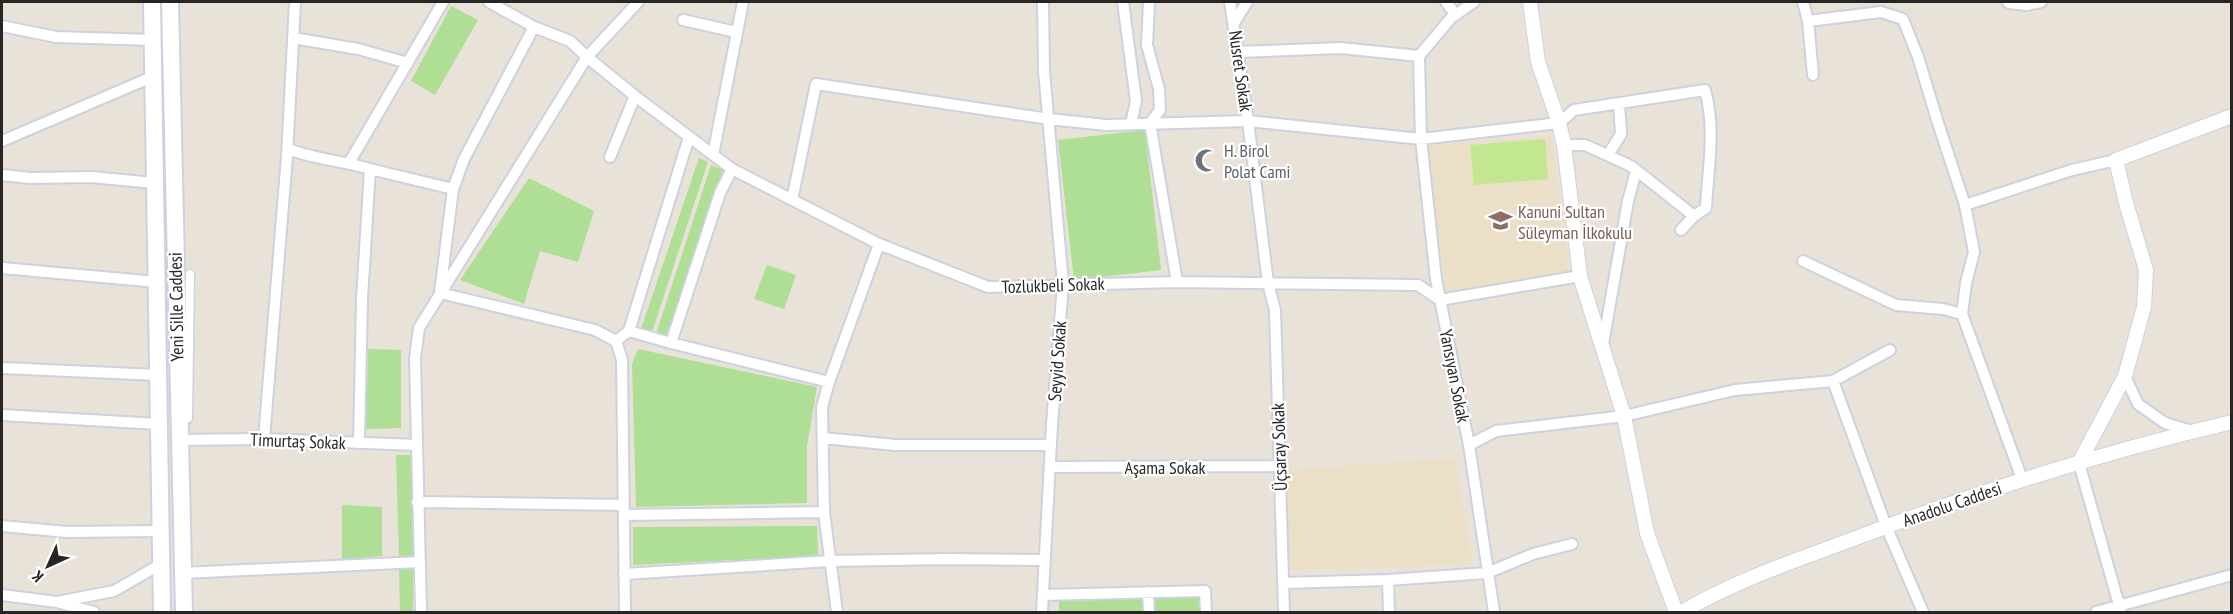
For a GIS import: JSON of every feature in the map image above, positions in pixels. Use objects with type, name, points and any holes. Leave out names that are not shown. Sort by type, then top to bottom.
[{"type":"main road","name":"Yeni Sille Caddesi","points":[[152,2],[150,183],[157,282],[161,531],[157,563],[162,612]]},
{"type":"main road","name":"Yeni Sille Caddesi","points":[[170,2],[184,612]]},
{"type":"street","points":[[264,439],[288,149],[295,2]]},
{"type":"street","points":[[349,163],[443,2]]},
{"type":"street","name":"Tozlukbeli Sokak","points":[[489,2],[534,27],[570,41],[635,96],[732,169],[879,244],[988,287],[1177,282],[1418,285],[1440,300]]},
{"type":"street","points":[[421,612],[415,358],[419,328],[587,57],[638,2]]},
{"type":"street","points":[[713,155],[743,2]]},
{"type":"street","name":"Seyyid Sokak","points":[[1042,612],[1063,284],[1044,71],[1043,2]]},
{"type":"street","points":[[1123,2],[1136,100],[1131,124]]},
{"type":"street","points":[[1149,2],[1147,45],[1159,89],[1160,110],[1150,123],[1177,282]]},
{"type":"street","name":"Nusret Sokak","points":[[1230,2],[1248,121],[1268,283]]},
{"type":"street","points":[[1234,23],[1247,2]]},
{"type":"street","points":[[1446,2],[1456,15]]},
{"type":"street","points":[[1238,52],[1341,48],[1419,56],[1456,15],[1474,2]]},
{"type":"street","points":[[1530,2],[1539,62],[1564,145],[1580,276],[1624,416],[1647,533],[1676,612]]},
{"type":"street","points":[[1803,2],[1808,21],[1813,75]]},
{"type":"street","points":[[2008,2],[2027,5],[2041,2]]},
{"type":"street","points":[[1808,21],[1881,12],[1903,19],[1918,57],[1965,205],[1974,252],[1966,283],[1962,314],[2022,479]]},
{"type":"street","points":[[684,20],[736,32]]},
{"type":"street","points":[[2,26],[56,37],[153,40]]},
{"type":"street","points":[[440,293],[453,189],[464,159],[534,27]]},
{"type":"street","points":[[293,38],[358,50],[408,63]]},
{"type":"street","name":"Yansıyan Sokak","points":[[1419,56],[1421,139],[1436,279],[1469,445],[1486,573],[1494,612]]},
{"type":"street","points":[[2,141],[150,83]]},
{"type":"street","points":[[792,200],[816,84],[1049,119],[1106,125],[1248,121],[1421,139],[1559,123],[1574,110],[1705,90],[1710,108],[1711,154],[1707,177],[1706,208],[1694,216],[1681,230]]},
{"type":"street","points":[[610,157],[635,96]]},
{"type":"street","points":[[1608,155],[1621,134],[1619,103]]},
{"type":"street","points":[[1965,205],[2072,170],[2115,160],[2232,116]]},
{"type":"street","points":[[616,341],[629,331],[689,137]]},
{"type":"street","points":[[1564,145],[1585,144],[1608,155],[1636,171],[1694,216]]},
{"type":"street","points":[[288,149],[325,160],[349,163],[453,189]]},
{"type":"street","points":[[2115,160],[2146,270],[2144,308],[2125,376],[2079,464],[2120,609]]},
{"type":"street","points":[[359,443],[362,298],[370,169]]},
{"type":"street","points":[[671,344],[720,193],[732,169]]},
{"type":"street","points":[[1603,344],[1628,201],[1636,171]]},
{"type":"street","points":[[2,175],[30,178],[91,177],[150,183],[157,563],[114,591],[57,603]]},
{"type":"street","points":[[837,612],[824,512],[822,408],[879,244]]},
{"type":"street","points":[[1803,261],[1896,305],[1943,309],[1962,314]]},
{"type":"street","points":[[2,268],[157,282]]},
{"type":"street","points":[[188,418],[190,274]]},
{"type":"street","points":[[1440,300],[1580,276]]},
{"type":"street","name":"Üçsaray Sokak","points":[[1268,283],[1275,310],[1284,612]]},
{"type":"street","points":[[440,293],[595,330],[616,341],[622,360],[625,612]]},
{"type":"street","points":[[629,331],[671,344],[830,382]]},
{"type":"street","points":[[1469,445],[1496,431],[1624,416],[1735,390],[1833,381],[1890,350]]},
{"type":"street","points":[[2,368],[158,375]]},
{"type":"street","points":[[2125,376],[2138,404],[2165,423],[2192,431]]},
{"type":"street","points":[[1833,381],[1886,526],[1923,612]]},
{"type":"street","points":[[2,415],[159,424]]},
{"type":"street","name":"Anadolu Caddesi","points":[[1682,612],[1738,582],[1886,526],[2022,479],[2232,422]]},
{"type":"street","points":[[823,438],[896,445],[1051,445]]},
{"type":"street","name":"Timurtaş Sokak","points":[[179,440],[264,439],[417,445]]},
{"type":"street","name":"Aşama Sokak","points":[[1050,467],[1280,466]]},
{"type":"street","points":[[417,502],[624,510],[824,512]]},
{"type":"street","points":[[2,526],[67,532],[161,531]]},
{"type":"street","points":[[1283,583],[1388,580],[1486,573],[1533,554],[1572,544]]},
{"type":"street","points":[[624,574],[830,561],[1045,560]]},
{"type":"street","points":[[182,573],[420,562]]},
{"type":"street","points":[[2096,612],[2120,609],[2232,575]]},
{"type":"street","points":[[1388,580],[1389,612]]},
{"type":"street","points":[[1043,595],[1205,591],[1206,612]]},
{"type":"street","points":[[1149,592],[1149,612]]},
{"type":"street","points":[[2,595],[57,603],[94,612]]},
{"type":"shaded area","name":"Kanuni Sultan Süleyman İlkokulu","points":[[1552,136],[1569,272],[1446,293],[1427,145]]},
{"type":"shaded area","points":[[1455,458],[1473,565],[1287,570],[1287,470]]},
{"type":"green space","points":[[451,6],[478,20],[435,95],[411,81]]},
{"type":"green space","points":[[1145,130],[1161,270],[1074,280],[1058,140]]},
{"type":"green space","points":[[1545,139],[1548,179],[1474,185],[1470,145]]},
{"type":"green space","points":[[699,158],[708,162],[652,332],[641,329]]},
{"type":"green space","points":[[711,165],[723,170],[668,338],[656,334]]},
{"type":"green space","points":[[529,178],[594,211],[578,262],[540,251],[524,304],[460,280]]},
{"type":"green space","points":[[767,265],[796,275],[784,309],[754,299]]},
{"type":"green space","points":[[368,349],[401,350],[401,428],[366,429]]},
{"type":"green space","points":[[638,349],[817,387],[807,446],[807,503],[636,507],[632,364]]},
{"type":"green space","points":[[396,455],[411,455],[413,556],[399,556]]},
{"type":"green space","points":[[342,505],[382,507],[382,556],[342,559]]},
{"type":"green space","points":[[817,526],[818,556],[633,565],[633,527]]},
{"type":"green space","points":[[399,566],[413,566],[413,612],[400,612]]},
{"type":"green space","points":[[1200,595],[1200,612],[1059,612],[1059,600]]},
{"type":"place","name":"H. Birol Polat Cami","points":[[1206,160]]},
{"type":"place","name":"Kanuni Sultan Süleyman İlkokulu","points":[[1500,221]]}]
